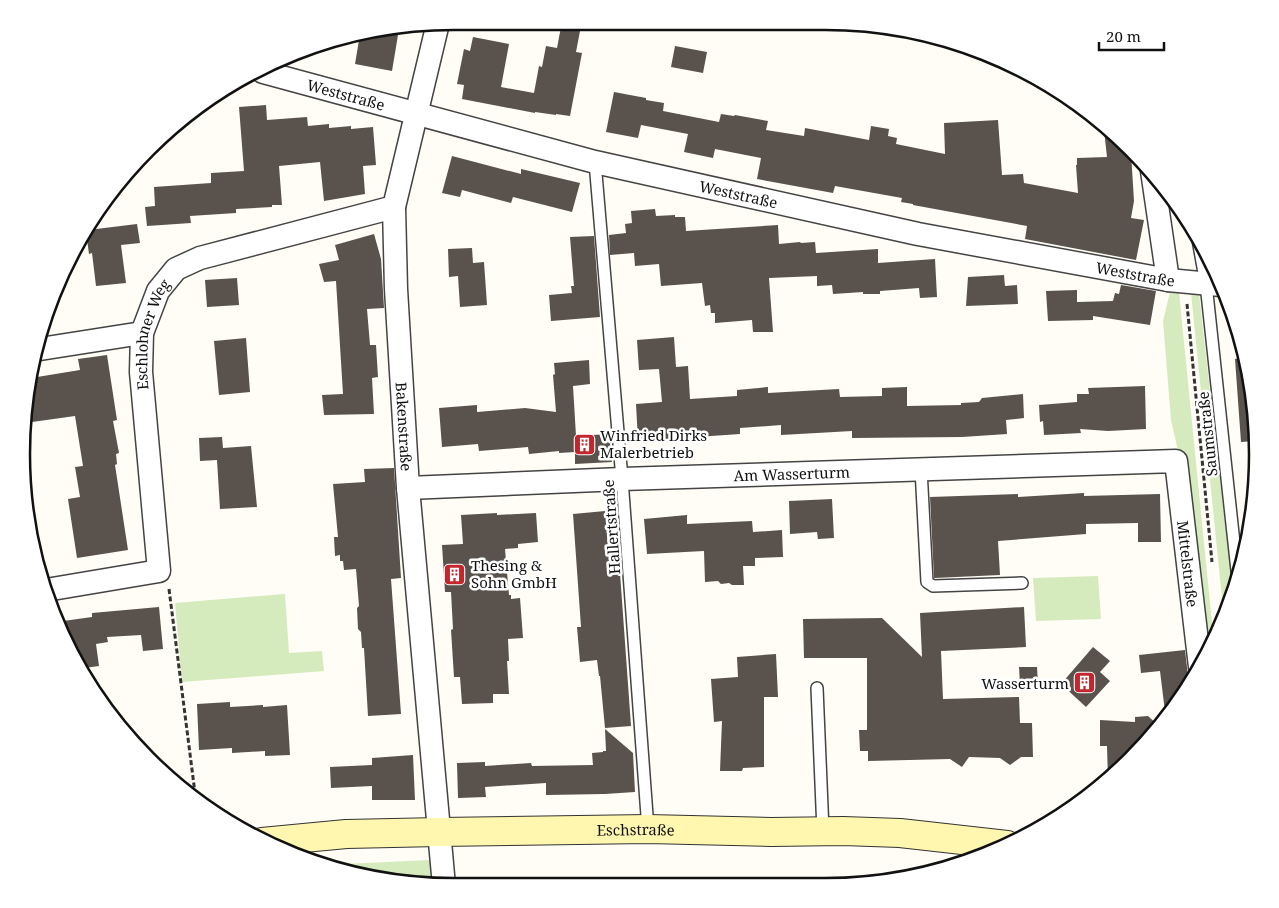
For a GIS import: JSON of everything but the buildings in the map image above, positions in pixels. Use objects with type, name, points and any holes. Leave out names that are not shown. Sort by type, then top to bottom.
[{"type":"main road","name":"Eschstraße","points":[[280,840],[346,834],[648,829],[900,833],[993,843]]},
{"type":"street","name":"Bakenstraße","points":[[436,31],[394,207],[396,289],[408,488],[443,878]]},
{"type":"street","name":"Weststraße","points":[[268,73],[595,162],[918,234],[1195,283]]},
{"type":"street","points":[[1162,198],[1195,283]]},
{"type":"street","name":"Eschlohner Weg","points":[[159,571],[141,372],[142,333],[158,291],[176,269],[200,258],[394,207]]},
{"type":"street","points":[[43,349],[142,333]]},
{"type":"street","name":"Am Wasserturm","points":[[408,488],[622,478],[1176,461]]},
{"type":"street","name":"Mittelstraße","points":[[1176,461],[1198,654]]},
{"type":"street","points":[[53,589],[159,571]]},
{"type":"lane","name":"Hallertstraße","points":[[595,162],[622,478],[648,829]]},
{"type":"lane","name":"Saumstraße","points":[[1196,250],[1195,283],[1235,562]]},
{"type":"lane","points":[[921,469],[927,582],[933,586],[1022,582]]},
{"type":"lane","points":[[817,688],[823,832]]},
{"type":"path","points":[[1195,283],[1212,562]]},
{"type":"path","points":[[159,571],[169,585],[194,789]]},
{"type":"green space","points":[[1170,292],[1179,292],[1212,626],[1203,645],[1179,455],[1171,420],[1163,321]]},
{"type":"green space","points":[[1191,293],[1199,294],[1231,576],[1222,601]]},
{"type":"green space","points":[[1098,576],[1101,619],[1036,621],[1033,578]]},
{"type":"green space","points":[[285,594],[289,653],[322,651],[324,671],[182,682],[175,603]]},
{"type":"green space","points":[[430,860],[431,877],[371,870],[344,864]]},
{"type":"place","name":"Winfried Dirks Malerbetrieb","points":[[584,444]]},
{"type":"place","name":"Thesing & Sohn GmbH","points":[[455,574]]},
{"type":"place","name":"Wasserturm","points":[[1085,683]]}]
